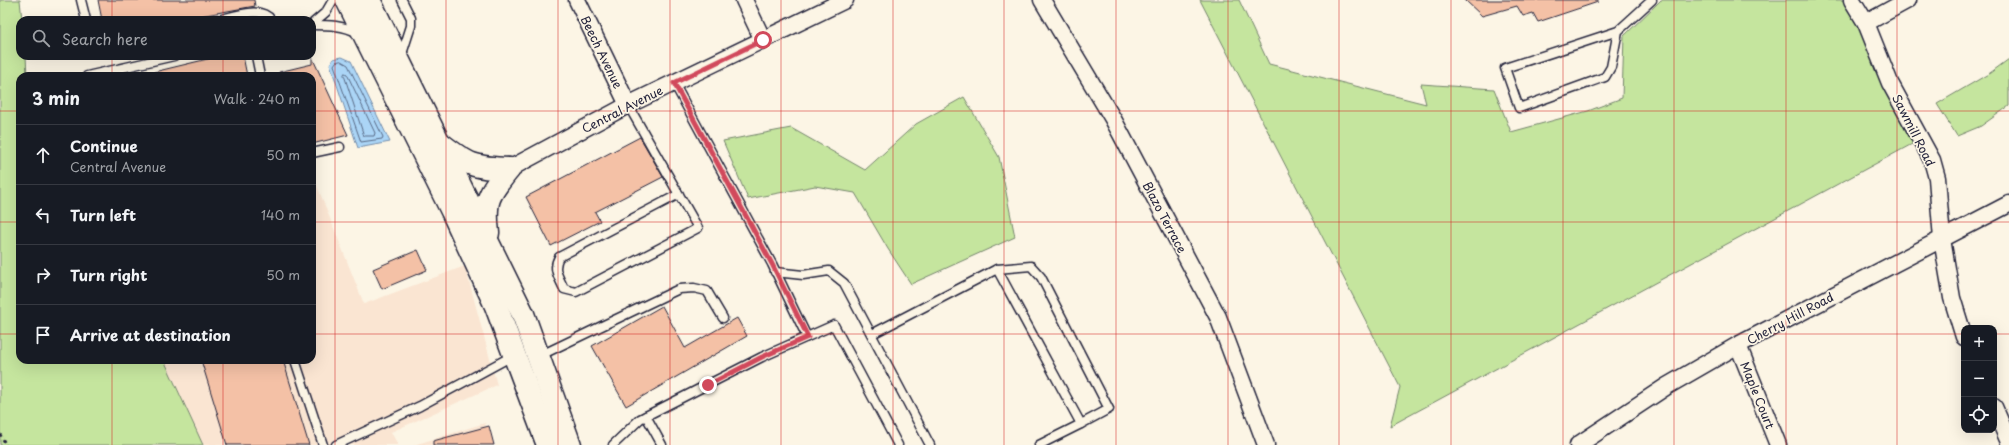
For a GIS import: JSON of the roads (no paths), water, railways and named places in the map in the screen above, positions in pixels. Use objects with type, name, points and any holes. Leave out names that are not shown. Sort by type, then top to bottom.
[{"type":"highway","points":[[347,0],[496,306],[548,445]]},
{"type":"highway","points":[[369,0],[523,314],[570,445]]},
{"type":"highway","points":[[438,142],[470,165],[478,168],[508,170]]},
{"type":"highway","points":[[489,244],[485,212],[486,205],[492,189],[508,170]]},
{"type":"street","name":"Beech Avenue","points":[[577,0],[628,105]]},
{"type":"street","points":[[744,0],[763,40]]},
{"type":"street","name":"Central Avenue","points":[[508,170],[628,105],[845,0]]},
{"type":"street","name":"Blazo Terrace","points":[[1042,0],[1113,119],[1218,317],[1266,445]]},
{"type":"street","name":"Sawmill Road","points":[[1852,0],[1866,23],[1890,83],[1932,160],[1937,178],[1942,239],[1952,298],[1961,327]]},
{"type":"street","points":[[1866,23],[1908,0]]},
{"type":"street","name":"Cherry Hill Road","points":[[1578,445],[1667,386],[1738,345],[2009,204]]},
{"type":"street","name":"Maple Court","points":[[1738,345],[1778,445]]},
{"type":"street","points":[[1997,414],[2009,442]]},
{"type":"lane","points":[[80,0],[85,16]]},
{"type":"lane","points":[[316,21],[326,12],[333,0]]},
{"type":"lane","points":[[399,62],[411,26],[411,18],[402,0]]},
{"type":"lane","points":[[1618,32],[1611,68],[1605,77],[1519,108],[1505,68],[1618,32],[1652,0]]},
{"type":"lane","points":[[241,16],[259,13],[266,16]]},
{"type":"lane","points":[[316,24],[350,29],[366,37]]},
{"type":"lane","points":[[104,72],[157,60]]},
{"type":"lane","points":[[257,60],[259,72]]},
{"type":"lane","points":[[674,83],[808,337]]},
{"type":"lane","points":[[628,105],[698,228],[576,292],[564,289],[556,271],[556,263],[559,257],[678,194]]},
{"type":"lane","points":[[316,151],[340,147]]},
{"type":"lane","points":[[872,334],[997,269],[1031,266],[1041,277],[1109,409],[1039,445]]},
{"type":"lane","points":[[997,269],[1081,424]]},
{"type":"lane","points":[[775,272],[803,275],[829,272],[844,282],[930,445]]},
{"type":"lane","points":[[538,357],[679,289],[694,288],[706,291],[723,318]]},
{"type":"lane","points":[[613,445],[640,419],[762,357],[834,325],[898,445]]},
{"type":"lane","points":[[336,445],[420,406],[514,355]]},
{"type":"lane","points":[[296,364],[323,445]]},
{"type":"lane","points":[[646,416],[662,445]]},
{"type":"water","points":[[342,57],[351,61],[390,142],[358,148],[330,64],[333,59]]}]
